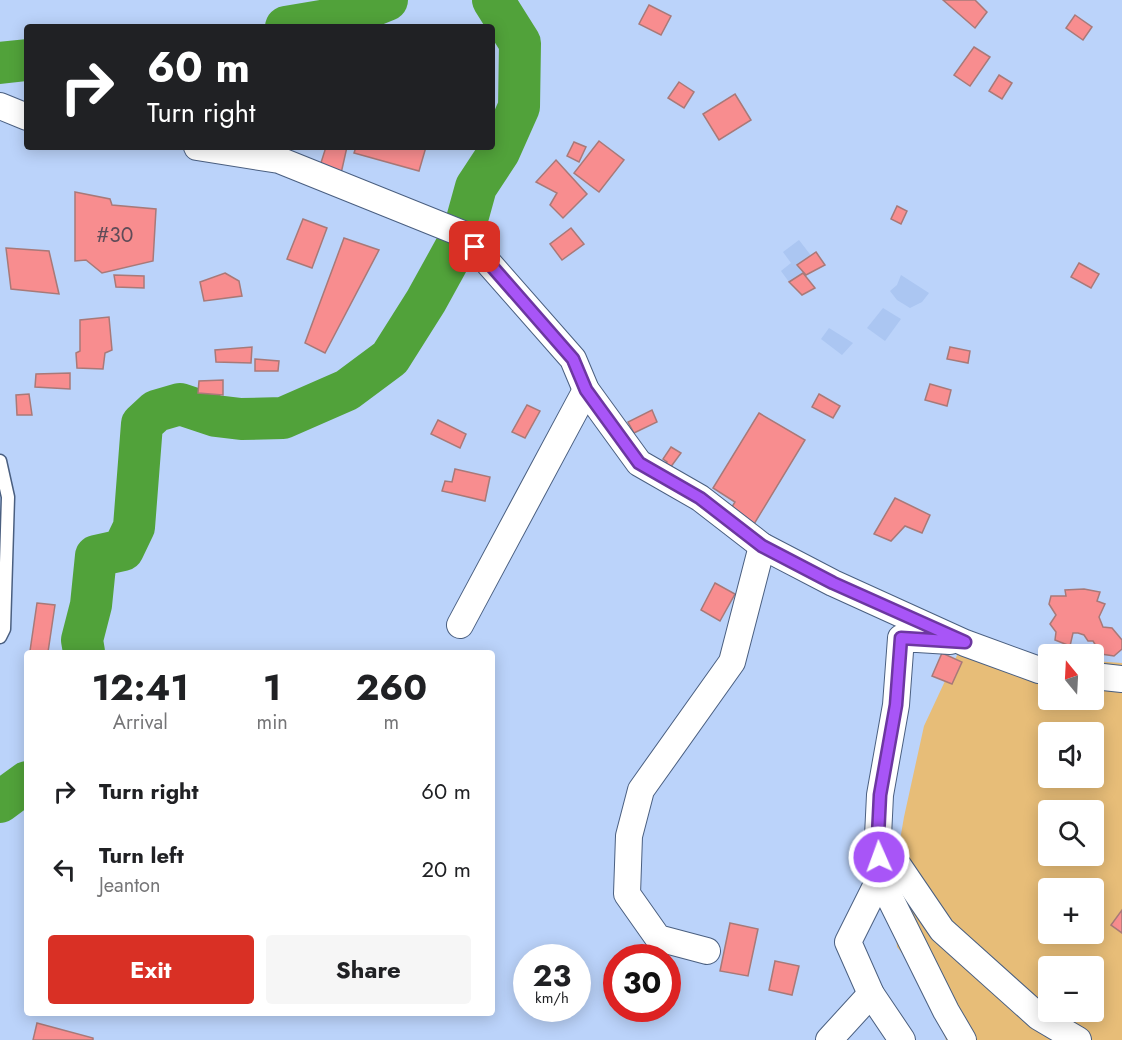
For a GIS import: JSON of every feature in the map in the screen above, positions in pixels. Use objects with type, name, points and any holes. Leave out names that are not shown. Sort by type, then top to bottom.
[{"type":"street","points":[[0,106],[24,116]]},
{"type":"street","points":[[216,150],[279,160],[463,234],[573,359],[586,390],[639,463],[700,498],[762,546],[833,583],[965,642],[1038,669]]},
{"type":"street","points":[[460,625],[586,390]]},
{"type":"street","points":[[707,951],[658,938],[627,894],[629,836],[641,790],[732,662],[762,546]]},
{"type":"street","points":[[963,1040],[946,1011],[880,878],[878,836],[880,795],[896,705],[901,638],[965,642]]},
{"type":"street","points":[[1104,677],[1122,679]]},
{"type":"street","points":[[878,836],[942,930],[1039,1017],[1078,1040]]},
{"type":"street","points":[[880,878],[848,942],[871,994],[902,1040]]},
{"type":"street","points":[[829,1040],[871,994]]},
{"type":"lane","points":[[0,461],[8,497],[4,629],[0,637]]},
{"type":"shaded area","points":[[799,240],[819,266],[792,286],[781,271],[791,263],[783,252]]},
{"type":"shaded area","points":[[901,275],[929,293],[922,302],[910,308],[897,300],[890,291],[897,285]]},
{"type":"shaded area","points":[[883,308],[901,319],[885,341],[867,328]]},
{"type":"shaded area","points":[[829,328],[853,343],[842,355],[821,339]]},
{"type":"shaded area","points":[[959,651],[1038,657],[1038,710],[1104,710],[1104,662],[1122,663],[1122,1040],[946,1040],[926,983],[897,947],[894,875],[924,726]]},
{"type":"building","points":[[943,0],[975,0],[987,12],[975,28]]},
{"type":"building","points":[[649,5],[671,16],[661,35],[639,24]]},
{"type":"building","points":[[1075,15],[1092,27],[1083,40],[1066,28]]},
{"type":"building","points":[[974,47],[990,57],[970,86],[954,75]]},
{"type":"building","points":[[999,75],[1012,83],[1002,99],[989,91]]},
{"type":"building","points":[[679,82],[694,92],[684,108],[668,98]]},
{"type":"building","points":[[735,94],[751,120],[719,140],[703,114]]},
{"type":"building","points":[[599,141],[624,160],[599,192],[574,173]]},
{"type":"building","points":[[574,142],[586,147],[579,162],[567,156]]},
{"type":"building","points":[[325,150],[346,150],[340,178],[319,169]]},
{"type":"building","points":[[355,150],[425,150],[419,171],[354,153]]},
{"type":"building","points":[[556,160],[587,194],[563,218],[550,205],[557,193],[536,182]]},
{"type":"building","points":[[75,192],[110,199],[112,205],[156,209],[153,261],[102,273],[86,260],[75,261]]},
{"type":"building","points":[[897,206],[907,211],[901,224],[891,219]]},
{"type":"building","points":[[303,219],[327,228],[312,268],[287,259]]},
{"type":"building","points":[[571,228],[584,244],[562,260],[550,244]]},
{"type":"building","points":[[344,238],[379,250],[325,353],[305,343]]},
{"type":"building","points":[[6,248],[49,251],[59,294],[11,289]]},
{"type":"building","points":[[816,252],[825,265],[806,275],[797,265]]},
{"type":"building","points":[[1079,263],[1099,274],[1091,288],[1071,277]]},
{"type":"building","points":[[225,273],[239,281],[242,296],[204,301],[200,282]]},
{"type":"building","points":[[803,273],[815,288],[802,295],[789,282]]},
{"type":"building","points":[[114,275],[144,276],[144,288],[116,287]]},
{"type":"building","points":[[109,317],[112,350],[105,353],[103,369],[77,368],[76,353],[80,351],[80,320]]},
{"type":"building","points":[[252,347],[251,363],[216,362],[215,350]]},
{"type":"building","points":[[950,347],[970,351],[968,363],[947,359]]},
{"type":"building","points":[[255,359],[279,361],[278,371],[255,371]]},
{"type":"building","points":[[70,373],[70,389],[35,387],[36,374]]},
{"type":"building","points":[[223,380],[223,395],[198,393],[199,381]]},
{"type":"building","points":[[930,384],[951,390],[947,406],[925,400]]},
{"type":"building","points":[[29,394],[32,415],[17,415],[16,395]]},
{"type":"building","points":[[819,394],[840,406],[833,418],[812,407]]},
{"type":"building","points":[[527,405],[540,411],[525,438],[512,432]]},
{"type":"building","points":[[652,410],[657,422],[634,433],[628,422]]},
{"type":"building","points":[[759,413],[805,440],[748,534],[724,520],[735,502],[713,488]]},
{"type":"building","points":[[438,420],[466,434],[460,448],[431,434]]},
{"type":"building","points":[[671,447],[681,453],[670,468],[665,465],[667,462],[663,459]]},
{"type":"building","points":[[455,469],[490,477],[485,501],[442,491],[445,481],[452,482]]},
{"type":"building","points":[[895,498],[930,515],[922,533],[905,526],[891,541],[874,534]]},
{"type":"building","points":[[715,583],[735,594],[720,621],[701,610]]},
{"type":"building","points":[[1084,589],[1100,592],[1097,601],[1105,604],[1099,617],[1103,627],[1112,628],[1122,640],[1122,649],[1114,656],[1104,654],[1104,644],[1095,644],[1078,633],[1073,633],[1070,644],[1055,640],[1056,632],[1050,624],[1056,615],[1049,604],[1051,596],[1066,596],[1065,590]]},
{"type":"building","points":[[37,603],[55,605],[48,650],[30,650]]},
{"type":"building","points":[[942,653],[962,662],[952,684],[932,676]]},
{"type":"building","points":[[1122,910],[1122,933],[1111,925]]},
{"type":"building","points":[[730,923],[758,929],[748,976],[720,971]]},
{"type":"building","points":[[775,961],[799,966],[792,995],[769,990]]},
{"type":"building","points":[[37,1023],[93,1038],[93,1040],[33,1040]]},
{"type":"waterway","points":[[304,24],[345,17],[387,0]]},
{"type":"waterway","points":[[84,650],[82,640],[91,605],[96,556],[123,550],[134,527],[142,424],[156,411],[180,404],[216,416],[241,419],[283,418],[347,390],[390,358],[426,301],[463,234],[476,187],[499,152],[519,107],[520,43],[493,0]]},
{"type":"waterway","points":[[0,63],[24,60]]},
{"type":"waterway","points":[[0,802],[24,784]]},
{"type":"route","points":[[475,247],[573,359],[586,390],[639,463],[700,498],[762,546],[833,583],[965,642],[901,638],[896,705],[880,795],[879,857]]}]
